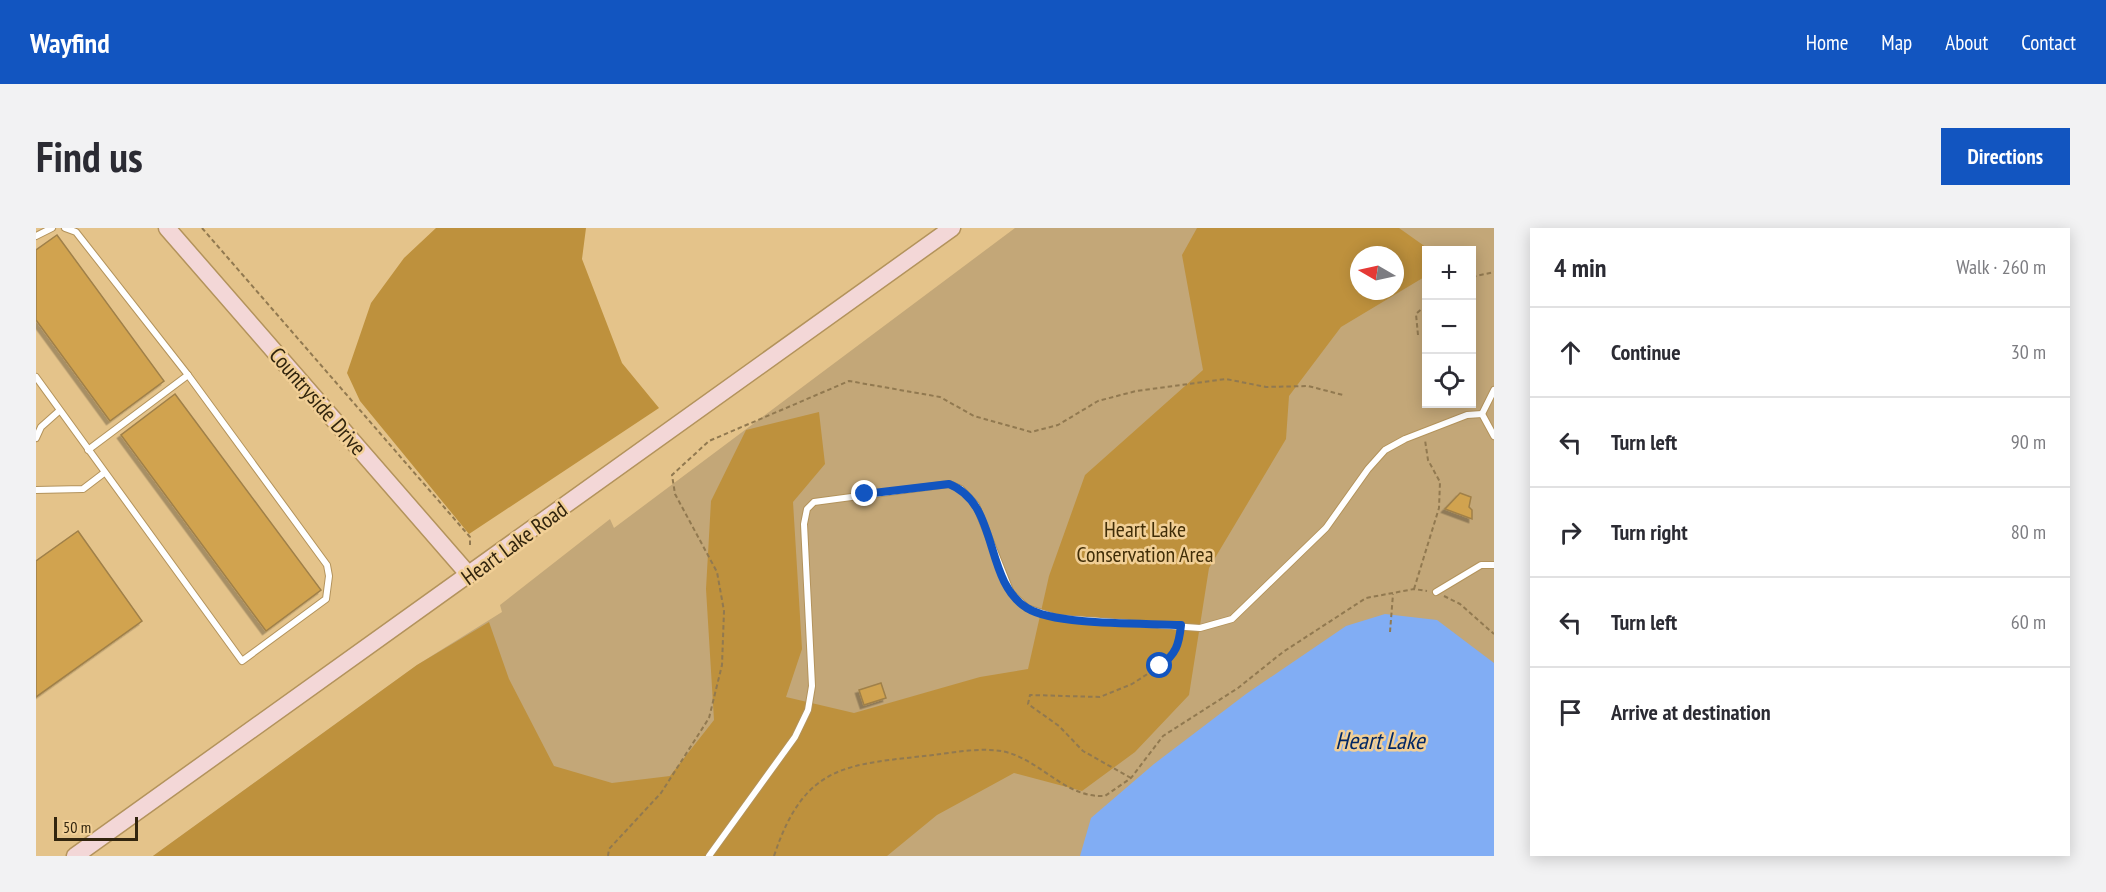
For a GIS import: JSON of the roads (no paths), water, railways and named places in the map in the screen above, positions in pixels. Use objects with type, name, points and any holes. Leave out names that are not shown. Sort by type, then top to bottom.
[{"type":"street","name":"Countryside Drive","points":[[167,228],[469,575]]},
{"type":"street","name":"Heart Lake Road","points":[[75,856],[952,228]]},
{"type":"lane","points":[[36,236],[52,228]]},
{"type":"lane","points":[[36,377],[242,661],[326,599],[329,576],[327,565],[188,375],[75,232],[65,228]]},
{"type":"lane","points":[[88,450],[188,375]]},
{"type":"lane","points":[[1482,414],[1494,390]]},
{"type":"lane","points":[[36,438],[41,427],[59,411]]},
{"type":"lane","points":[[709,856],[795,737],[808,710],[812,686],[804,524],[807,509],[814,502],[949,484],[961,489],[976,506],[1011,593],[1027,608],[1058,618],[1200,628],[1232,620],[1326,528],[1368,469],[1385,450],[1467,415],[1482,414]]},
{"type":"lane","points":[[1482,414],[1494,436]]},
{"type":"lane","points":[[36,490],[83,489],[104,472]]},
{"type":"lane","points":[[1436,592],[1481,565],[1494,565]]},
{"type":"water","name":"Heart Lake","points":[[1385,614],[1437,620],[1494,663],[1494,856],[1080,856],[1091,818],[1154,764],[1246,694],[1346,626]]},
{"type":"park label","name":"Heart Lake Conservation Area","points":[[1145,542]]}]
